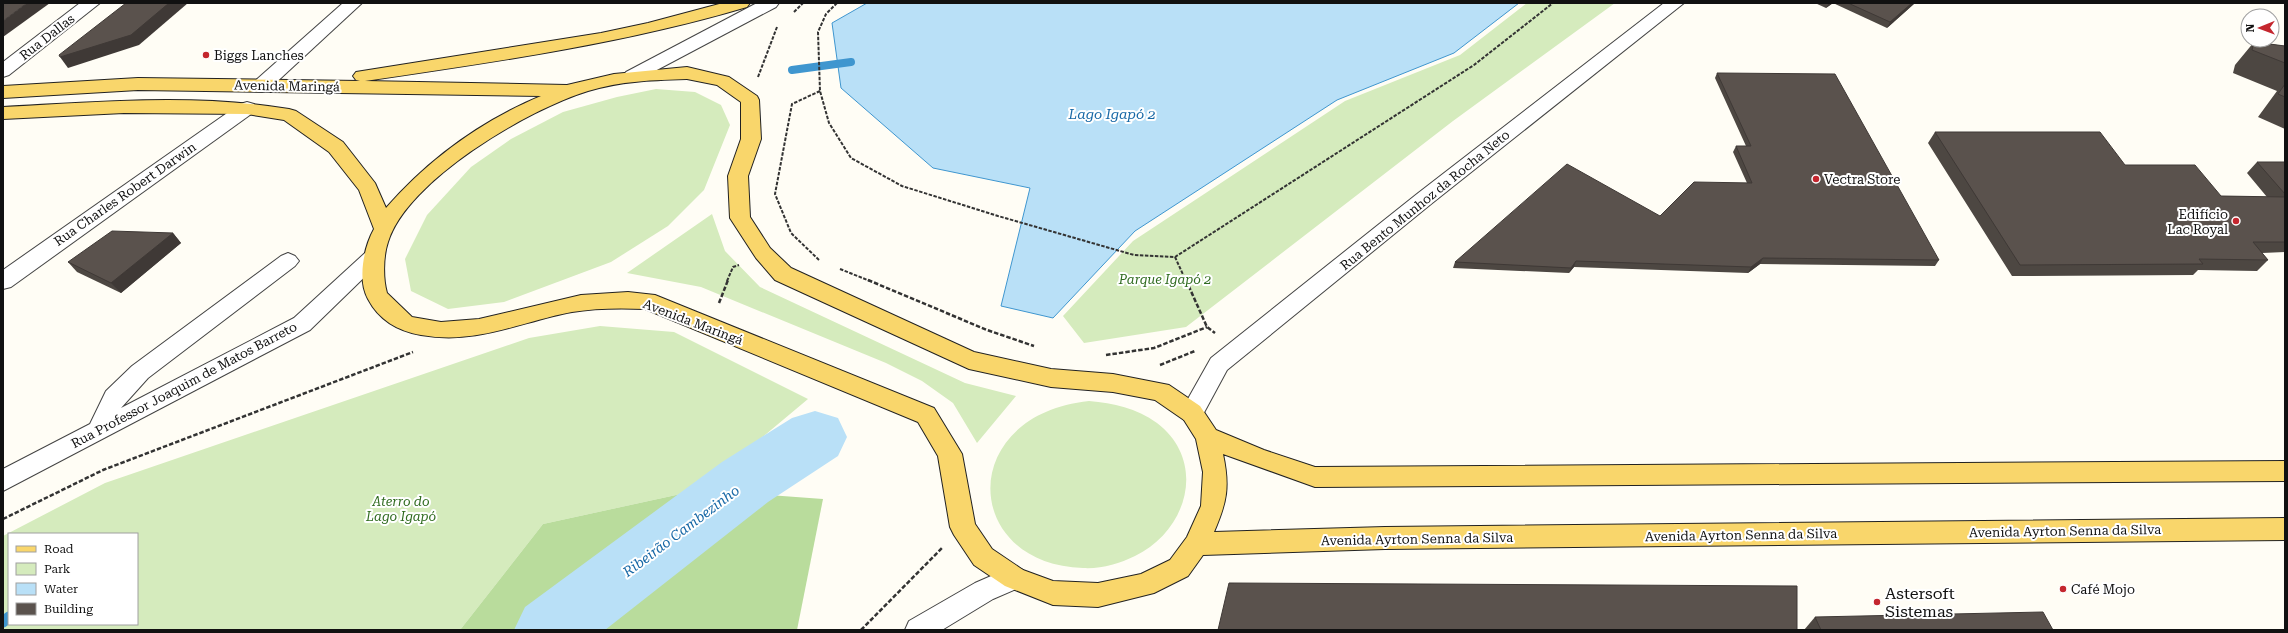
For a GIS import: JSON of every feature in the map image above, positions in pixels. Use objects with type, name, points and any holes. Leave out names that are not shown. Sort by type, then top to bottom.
[{"type":"main road","points":[[298,86],[583,43],[706,15],[741,3]]},
{"type":"main road","name":"Avenida Maringá","points":[[750,100],[723,81],[687,73],[632,76],[571,90],[509,118],[459,150],[410,192],[384,228],[372,258],[376,296],[404,323],[435,330],[472,330],[572,304],[616,300],[647,301],[926,415],[950,454],[958,491],[963,527]]},
{"type":"main road","name":"Avenida Maringá","points":[[3,92],[138,84],[571,90]]},
{"type":"main road","points":[[750,100],[751,139],[738,176],[740,218],[763,253],[783,274],[969,360],[1051,378],[1113,382],[1161,392],[1192,413],[1208,437],[1215,472],[1213,506],[1196,544],[1179,568],[1145,585],[1098,594],[1053,593],[1014,578],[983,557],[963,527]]},
{"type":"main road","name":"Avenida Maringá","points":[[3,113],[124,107],[247,108],[289,115],[336,147],[368,188],[384,228]]},
{"type":"main road","points":[[1208,437],[1256,457],[1315,477],[2285,471]]},
{"type":"main road","name":"Avenida Ayrton Senna da Silva","points":[[1196,544],[1385,538],[2285,529]]},
{"type":"street","name":"Rua Dallas","points":[[3,71],[91,3]]},
{"type":"street","points":[[262,85],[354,3]]},
{"type":"street","points":[[632,76],[770,3]]},
{"type":"street","name":"Rua Bento Munhoz da Rocha Neto","points":[[1192,413],[1219,364],[1424,199],[1675,3]]},
{"type":"street","name":"Rua Charles Robert Darwin","points":[[3,280],[247,108]]},
{"type":"street","name":"Rua Professor Joaquim de Matos Barreto","points":[[3,481],[100,428],[302,324],[372,258]]},
{"type":"street","points":[[100,428],[114,398],[140,372],[288,261]]},
{"type":"street","points":[[918,630],[984,592],[1014,578]]},
{"type":"path","points":[[792,13],[803,3]]},
{"type":"path","points":[[837,3],[826,14],[818,32],[820,91],[829,123],[851,158],[902,186],[1134,255],[1175,257],[1474,65],[1553,3]]},
{"type":"path","points":[[750,100],[776,28],[782,23]]},
{"type":"path","points":[[820,91],[792,104],[775,194],[791,233],[817,259],[824,262]]},
{"type":"path","points":[[701,323],[717,308],[733,267],[763,253]]},
{"type":"path","points":[[1175,257],[1207,327],[1218,336]]},
{"type":"path","points":[[838,268],[987,330],[1039,347]]},
{"type":"path","points":[[1102,355],[1154,348],[1207,327]]},
{"type":"path","points":[[3,519],[103,470],[420,350]]},
{"type":"path","points":[[861,630],[963,527]]},
{"type":"green space","name":"Parque Igapó 2","points":[[1527,3],[1615,3],[1453,121],[1186,327],[1084,343],[1063,316],[1133,241],[1345,101],[1460,55]]},
{"type":"green space","points":[[656,89],[695,92],[721,105],[730,125],[704,190],[668,226],[611,262],[504,302],[448,309],[411,291],[405,259],[427,215],[471,167],[511,139],[563,112],[617,97]]},
{"type":"green space","points":[[712,214],[725,251],[760,287],[965,383],[1016,396],[977,443],[953,403],[922,381],[886,363],[701,287],[627,273]]},
{"type":"green space","name":"Aterro do Lago Igapó","points":[[600,326],[674,332],[808,399],[699,490],[543,524],[460,630],[3,630],[3,536],[8,533],[8,625],[138,625],[138,533],[9,533],[105,483],[529,338]]},
{"type":"green space","points":[[1089,401],[1124,407],[1133,410],[1157,423],[1173,439],[1182,457],[1186,476],[1185,495],[1178,513],[1168,530],[1153,545],[1135,556],[1116,564],[1096,568],[1083,568],[1043,560],[1014,542],[996,517],[990,488],[996,459],[1015,432],[1046,412]]},
{"type":"green space","points":[[699,490],[823,499],[797,630],[460,630],[543,524]]},
{"type":"water","name":"Lago Igapó 2","points":[[867,3],[1519,3],[1454,53],[1337,100],[1135,231],[1053,318],[1001,306],[1030,188],[933,168],[841,88],[832,23]]},
{"type":"building","points":[[3,3],[27,3],[3,21]]},
{"type":"building","points":[[126,3],[169,3],[131,35],[60,57],[59,55]]},
{"type":"building","points":[[1848,3],[1912,3],[1890,22]]},
{"type":"building","points":[[2280,45],[2285,46],[2285,63],[2252,50],[2252,48],[2280,48]]},
{"type":"building","name":"Vectra Store","points":[[1717,73],[1835,74],[1939,260],[1763,258],[1751,267],[1576,261],[1571,268],[1455,262],[1567,164],[1660,216],[1694,182],[1752,183],[1736,146],[1751,146]]},
{"type":"building","points":[[2285,84],[2285,97],[2278,94]]},
{"type":"building","points":[[1935,132],[2100,132],[2125,165],[2195,165],[2221,196],[2285,197],[2285,242],[2253,242],[2268,260],[2199,259],[2203,264],[2020,265]]},
{"type":"building","points":[[2257,162],[2285,162],[2285,194]]},
{"type":"building","points":[[112,231],[173,233],[111,283],[68,262]]},
{"type":"building","points":[[1229,583],[1797,586],[1797,630],[1218,630]]},
{"type":"building","points":[[2043,612],[2053,630],[1821,630],[1815,617]]},
{"type":"waterway","points":[[792,70],[851,62]]},
{"type":"waterway","name":"Ribeirão Cambezinho","points":[[550,630],[745,482],[815,437]]},
{"type":"waterway","points":[[3,622],[8,618]]},
{"type":"place","name":"Biggs Lanches","points":[[206,55]]},
{"type":"place","name":"Vectra Store","points":[[1816,179]]},
{"type":"place","name":"Edifício Lac Royal","points":[[2236,221]]},
{"type":"place","name":"Café Mojo","points":[[2063,589]]},
{"type":"place","name":"Astersoft Sistemas","points":[[1877,602]]}]
